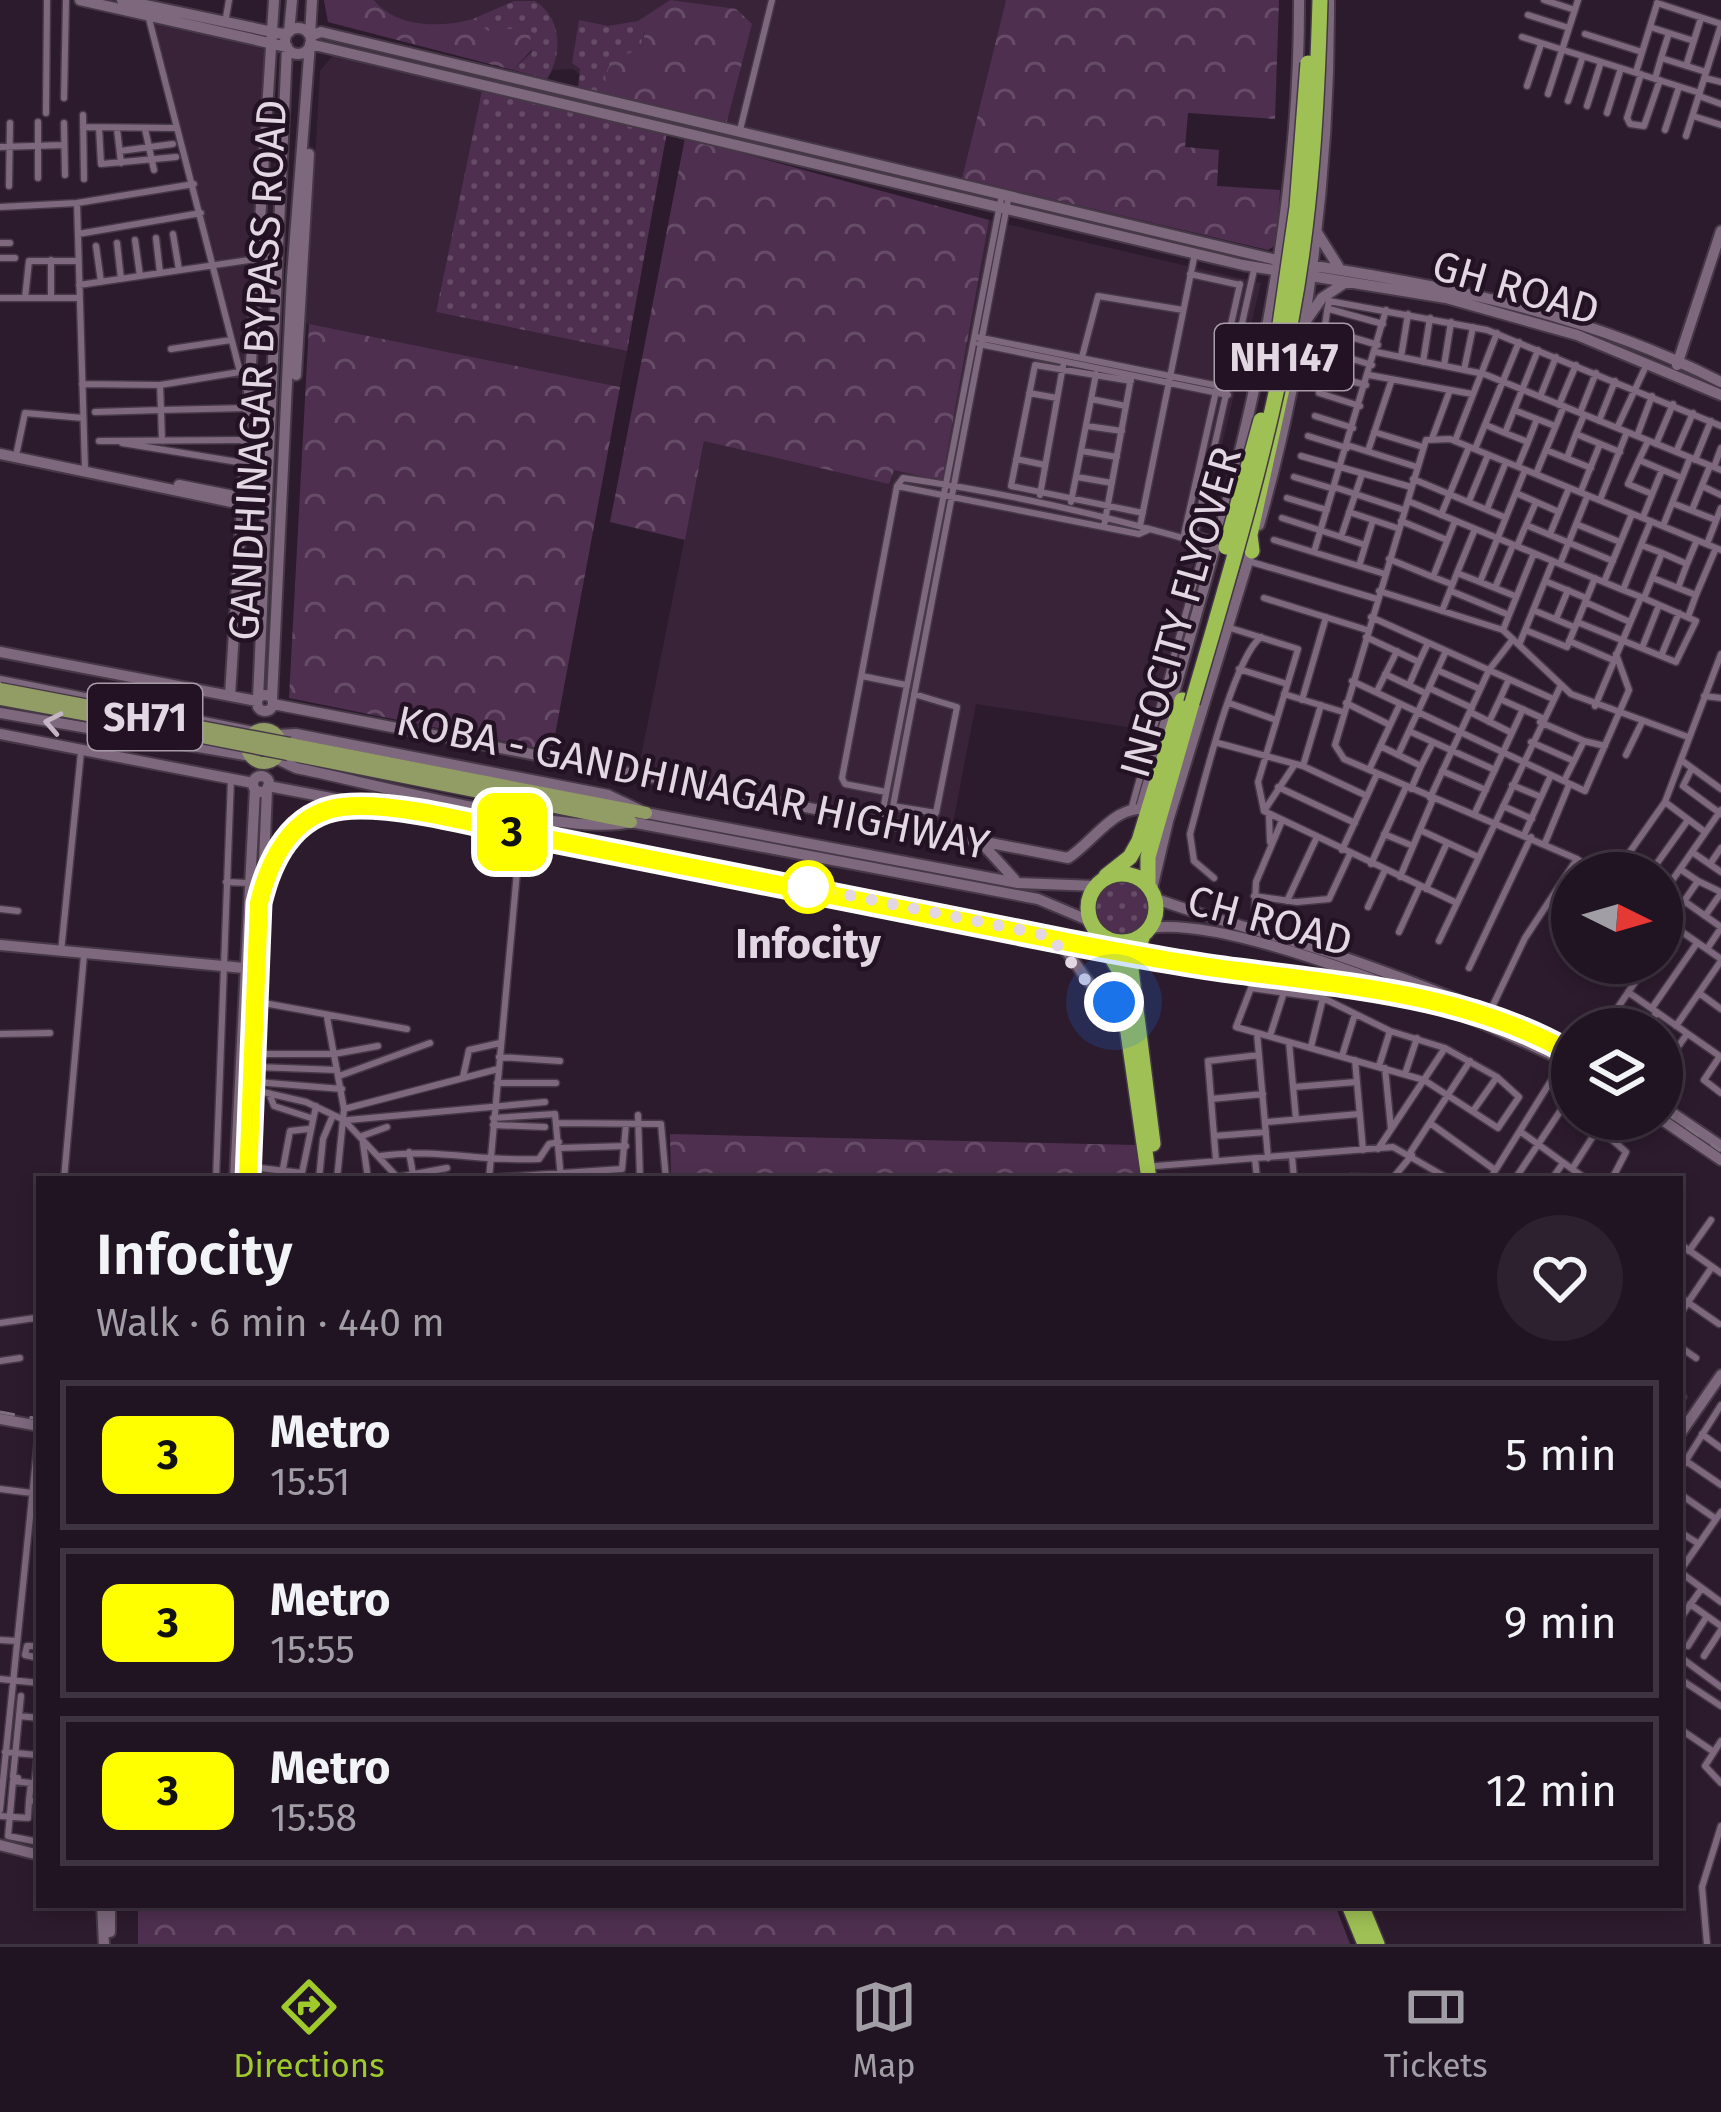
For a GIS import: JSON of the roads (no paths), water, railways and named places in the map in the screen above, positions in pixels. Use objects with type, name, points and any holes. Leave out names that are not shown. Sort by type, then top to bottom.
[{"type":"highway","name":"INFOCITY FLYOVER","points":[[1151,892],[1148,857],[1273,367],[1297,207],[1310,0]]},
{"type":"highway","name":"INFOCITY FLYOVER","points":[[1141,809],[1187,702],[1294,334],[1324,0]]},
{"type":"highway","points":[[1250,549],[1294,334]]},
{"type":"highway","name":"NH147","points":[[1098,884],[1130,856],[1141,809]]},
{"type":"highway","points":[[1151,892],[1120,874],[1098,884],[1088,900],[1093,926],[1114,958],[1154,1174]]},
{"type":"highway","name":"NH147","points":[[1151,892],[1146,931],[1131,969],[1154,1174]]},
{"type":"highway","points":[[1093,926],[1124,943],[1146,931]]},
{"type":"highway","points":[[1355,1908],[1364,1944]]},
{"type":"highway","points":[[1355,1908],[1377,1944]]},
{"type":"main road","name":"SH71","points":[[0,685],[272,750]]},
{"type":"main road","name":"SH71","points":[[0,699],[272,750]]},
{"type":"main road","name":"SH71","points":[[255,732],[272,750],[247,743],[255,732]]},
{"type":"main road","points":[[272,750],[600,810],[646,813]]},
{"type":"main road","points":[[600,810],[632,822]]},
{"type":"street","points":[[46,113],[47,0]]},
{"type":"street","points":[[46,89],[64,94],[66,0]]},
{"type":"street","points":[[80,0],[225,22],[273,39],[297,54],[310,40]]},
{"type":"street","points":[[122,0],[273,39],[300,29],[310,40],[1258,262]]},
{"type":"street","points":[[225,22],[230,0]]},
{"type":"street","points":[[230,695],[246,502],[274,0]]},
{"type":"street","points":[[289,32],[292,0]]},
{"type":"street","name":"GANDHINAGAR BYPASS ROAD","points":[[261,785],[272,750],[283,471],[312,0]]},
{"type":"street","points":[[740,132],[772,0]]},
{"type":"street","points":[[0,652],[258,702],[266,695],[273,703],[1068,858],[1141,809],[1263,367],[1283,268],[1299,0]]},
{"type":"street","points":[[1294,334],[1315,228],[1324,0]]},
{"type":"street","points":[[1544,0],[1575,10]]},
{"type":"street","points":[[1548,94],[1578,0]]},
{"type":"street","points":[[1669,33],[1644,126],[1630,124],[1627,118],[1656,2],[1721,24],[1686,136]]},
{"type":"street","points":[[149,10],[211,265],[251,405]]},
{"type":"street","points":[[1528,15],[1569,28]]},
{"type":"street","points":[[1686,66],[1701,18]]},
{"type":"street","points":[[1650,27],[1694,41]]},
{"type":"street","name":"GANDHINAGAR BYPASS ROAD","points":[[255,732],[289,32]]},
{"type":"street","points":[[1585,34],[1642,52]]},
{"type":"street","points":[[46,36],[65,36]]},
{"type":"street","points":[[1522,37],[1679,86],[1721,104]]},
{"type":"street","points":[[1527,86],[1541,43]]},
{"type":"street","points":[[1568,101],[1583,56]]},
{"type":"street","points":[[1661,58],[1721,82]]},
{"type":"street","points":[[1711,58],[1721,62]]},
{"type":"street","points":[[1587,106],[1601,62]]},
{"type":"street","points":[[1607,113],[1621,68]]},
{"type":"street","points":[[1665,130],[1679,86]]},
{"type":"street","points":[[562,96],[740,132],[811,154]]},
{"type":"street","points":[[83,115],[83,179]]},
{"type":"street","points":[[1693,116],[1721,125]]},
{"type":"street","points":[[38,122],[38,178]]},
{"type":"street","points":[[64,122],[65,175]]},
{"type":"street","points":[[9,186],[5,147],[10,123]]},
{"type":"street","points":[[83,128],[177,128]]},
{"type":"street","points":[[99,128],[99,162],[176,157]]},
{"type":"street","points":[[117,129],[121,163]]},
{"type":"street","points":[[145,129],[154,170]]},
{"type":"street","points":[[119,151],[172,144]]},
{"type":"street","points":[[5,147],[64,145]]},
{"type":"street","points":[[0,207],[77,203],[194,184]]},
{"type":"street","points":[[1004,200],[1195,253],[1258,262]]},
{"type":"street","points":[[886,821],[893,806],[1004,200]]},
{"type":"street","points":[[77,203],[85,469]]},
{"type":"street","points":[[78,234],[201,213]]},
{"type":"street","points":[[1315,228],[1339,267]]},
{"type":"street","points":[[1678,376],[1721,231]]},
{"type":"street","points":[[173,234],[178,270]]},
{"type":"street","points":[[156,238],[160,273]]},
{"type":"street","points":[[135,240],[140,276]]},
{"type":"street","points":[[117,243],[121,278]]},
{"type":"street","points":[[1194,538],[1250,287],[1258,262],[1284,244]]},
{"type":"street","points":[[96,246],[101,282]]},
{"type":"street","points":[[1682,362],[1721,251]]},
{"type":"street","points":[[1142,529],[1195,253]]},
{"type":"street","points":[[79,284],[276,256]]},
{"type":"street","points":[[0,259],[15,258]]},
{"type":"street","points":[[51,260],[51,298]]},
{"type":"street","points":[[26,298],[27,262],[78,261]]},
{"type":"street","name":"GH ROAD","points":[[1258,262],[1505,314],[1648,363],[1721,395]]},
{"type":"street","name":"GH ROAD","points":[[1308,271],[1339,267],[1528,307],[1682,362],[1721,382]]},
{"type":"street","points":[[1190,274],[1250,287]]},
{"type":"street","points":[[1294,334],[1346,282]]},
{"type":"street","points":[[1184,535],[1240,284]]},
{"type":"street","points":[[1082,357],[1098,296],[1183,310]]},
{"type":"street","points":[[0,298],[79,298]]},
{"type":"street","points":[[1327,302],[1498,333],[1721,426]]},
{"type":"street","points":[[1327,302],[1383,324]]},
{"type":"street","points":[[1327,302],[1320,394],[1360,406]]},
{"type":"street","points":[[1314,552],[1387,310]]},
{"type":"street","points":[[1401,357],[1408,314]]},
{"type":"street","points":[[1423,362],[1430,319]]},
{"type":"street","points":[[1444,366],[1450,322]]},
{"type":"street","points":[[1464,370],[1473,327]]},
{"type":"street","points":[[1322,329],[1401,357],[1502,381],[1715,468]]},
{"type":"street","points":[[1455,441],[1498,333]]},
{"type":"street","points":[[171,349],[231,340]]},
{"type":"street","points":[[976,340],[1082,357],[1228,392]]},
{"type":"street","points":[[976,340],[1131,378],[1171,379]]},
{"type":"street","points":[[1441,515],[1519,342]]},
{"type":"street","points":[[1505,433],[1538,350]]},
{"type":"street","points":[[1326,351],[1372,365]]},
{"type":"street","points":[[1540,397],[1556,357]]},
{"type":"street","points":[[1064,363],[1035,364],[1012,488],[1038,503],[1105,517],[1143,513]]},
{"type":"street","points":[[1038,503],[1064,363]]},
{"type":"street","points":[[1617,428],[1648,363]]},
{"type":"street","points":[[1536,474],[1576,365]]},
{"type":"street","points":[[1071,510],[1097,370]]},
{"type":"street","points":[[82,384],[160,385],[240,372]]},
{"type":"street","points":[[1567,458],[1596,373]]},
{"type":"street","points":[[1324,374],[1366,386]]},
{"type":"street","points":[[1370,375],[1474,394]]},
{"type":"street","points":[[1105,517],[1131,378]]},
{"type":"street","points":[[1368,452],[1392,379]]},
{"type":"street","points":[[1599,421],[1615,381]]},
{"type":"street","points":[[160,385],[162,441]]},
{"type":"street","points":[[1450,390],[1433,436],[1423,447],[1344,707],[1337,752],[1473,817],[1563,852]]},
{"type":"street","points":[[1029,393],[1057,398]]},
{"type":"street","points":[[1600,500],[1652,396]]},
{"type":"street","points":[[1091,399],[1126,406]]},
{"type":"street","points":[[1628,484],[1672,404]]},
{"type":"street","points":[[95,412],[270,407]]},
{"type":"street","points":[[1514,410],[1556,427]]},
{"type":"street","points":[[17,451],[25,412],[83,418]]},
{"type":"street","points":[[1676,452],[1693,413]]},
{"type":"street","points":[[1315,416],[1353,428]]},
{"type":"street","points":[[1480,582],[1516,494],[1537,419]]},
{"type":"street","points":[[1663,526],[1711,421]]},
{"type":"street","points":[[1484,424],[1528,442]]},
{"type":"street","points":[[1087,426],[1122,431]]},
{"type":"street","points":[[1375,432],[1423,447]]},
{"type":"street","points":[[1576,434],[1620,452]]},
{"type":"street","points":[[1308,436],[1417,467]]},
{"type":"street","points":[[1433,436],[1719,549],[1688,616]]},
{"type":"street","points":[[99,441],[249,440]]},
{"type":"street","points":[[118,441],[187,458],[248,464]]},
{"type":"street","points":[[1400,877],[1489,670],[1526,630],[1545,581],[1569,543],[1600,444]]},
{"type":"street","points":[[1691,511],[1721,448]]},
{"type":"street","points":[[1546,450],[1591,468]]},
{"type":"street","points":[[0,451],[85,469]]},
{"type":"street","points":[[0,451],[266,505]]},
{"type":"street","points":[[1082,451],[1117,457]]},
{"type":"street","points":[[1469,502],[1488,455]]},
{"type":"street","points":[[1301,456],[1450,494],[1506,517]]},
{"type":"street","points":[[1016,459],[1045,465]]},
{"type":"street","points":[[1639,460],[1682,478]]},
{"type":"street","points":[[1487,509],[1506,462]]},
{"type":"street","points":[[1623,590],[1662,470]]},
{"type":"street","points":[[1341,537],[1362,474]]},
{"type":"street","points":[[1077,477],[1112,483]]},
{"type":"street","points":[[1294,477],[1441,515],[1688,616],[1696,624],[1681,660],[1533,610]]},
{"type":"street","points":[[1610,477],[1652,494]]},
{"type":"street","points":[[886,792],[842,781],[897,486],[1038,503],[1250,549],[1378,595],[1503,630],[1562,686],[1595,706],[1688,737]]},
{"type":"street","points":[[1702,486],[1721,495]]},
{"type":"street","points":[[1550,535],[1569,488]]},
{"type":"street","points":[[1516,494],[1559,512]]},
{"type":"street","points":[[1287,498],[1327,510]]},
{"type":"street","points":[[1496,588],[1535,502]]},
{"type":"street","points":[[1672,503],[1716,520]]},
{"type":"street","points":[[1707,544],[1721,508]]},
{"type":"street","points":[[1349,512],[1448,541]]},
{"type":"street","points":[[1526,630],[1567,647],[1632,514]]},
{"type":"street","points":[[1282,518],[1365,545]]},
{"type":"street","points":[[1359,566],[1373,520]]},
{"type":"street","points":[[1433,577],[1456,521]]},
{"type":"street","points":[[1576,524],[1620,542]]},
{"type":"street","points":[[1526,525],[1612,561]]},
{"type":"street","points":[[1442,611],[1475,529]]},
{"type":"street","points":[[1194,538],[1214,544]]},
{"type":"street","points":[[1274,540],[1384,574]]},
{"type":"street","points":[[1678,588],[1697,540]]},
{"type":"street","points":[[1641,545],[1687,564]]},
{"type":"street","points":[[1151,892],[1250,549]]},
{"type":"street","points":[[1503,630],[1534,553]]},
{"type":"street","points":[[1595,706],[1662,553]]},
{"type":"street","points":[[1389,559],[1509,615]]},
{"type":"street","points":[[1457,573],[1516,597]]},
{"type":"street","points":[[1652,577],[1696,595]]},
{"type":"street","points":[[1545,581],[1630,622]]},
{"type":"street","points":[[1556,619],[1568,590]]},
{"type":"street","points":[[1264,598],[1327,617],[1419,662]]},
{"type":"street","points":[[1642,648],[1659,605]]},
{"type":"street","points":[[1661,656],[1678,613]]},
{"type":"street","points":[[1302,700],[1327,617]]},
{"type":"street","points":[[1371,617],[1551,698]]},
{"type":"street","points":[[1227,627],[1315,656]]},
{"type":"street","points":[[1214,878],[1194,861],[1189,844],[1239,669],[1261,637]]},
{"type":"street","points":[[1352,681],[1585,791],[1630,685],[1615,657],[1569,641]]},
{"type":"street","points":[[1409,685],[1428,643]]},
{"type":"street","points":[[1271,845],[1258,790],[1298,649]]},
{"type":"street","points":[[1376,692],[1396,651]]},
{"type":"street","points":[[1398,755],[1446,651]]},
{"type":"street","points":[[1629,852],[1664,802],[1721,654]]},
{"type":"street","points":[[1239,669],[1287,684]]},
{"type":"street","points":[[1438,670],[1480,689]]},
{"type":"street","points":[[1385,674],[1512,733]]},
{"type":"street","points":[[862,676],[956,704],[936,813],[893,806]]},
{"type":"street","points":[[1490,722],[1509,679]]},
{"type":"street","points":[[0,685],[255,732]]},
{"type":"street","points":[[1438,941],[1551,698],[1562,686]]},
{"type":"street","points":[[886,821],[886,792],[912,689]]},
{"type":"street","points":[[1284,694],[1344,707],[1390,725]]},
{"type":"street","points":[[1704,695],[1721,698]]},
{"type":"street","points":[[1500,699],[1584,741],[1605,746]]},
{"type":"street","points":[[1229,703],[1276,720]]},
{"type":"street","points":[[1254,896],[1287,902],[1329,899],[1380,746],[1400,704]]},
{"type":"street","points":[[1266,813],[1279,787],[1299,765],[1321,705]]},
{"type":"street","points":[[1473,817],[1523,710]]},
{"type":"street","points":[[0,713],[272,750]]},
{"type":"street","points":[[1626,755],[1642,722]]},
{"type":"street","points":[[1409,731],[1495,770]]},
{"type":"street","points":[[0,734],[1040,933],[1060,944],[1098,994],[1123,1003]]},
{"type":"street","name":"KOBA - GANDHINAGAR HIGHWAY","points":[[1093,926],[1038,899],[632,822],[602,827],[522,814],[296,768],[272,750],[296,734],[608,796],[646,813],[1018,883],[1098,884]]},
{"type":"street","points":[[1545,843],[1584,741]]},
{"type":"street","points":[[1218,742],[1299,765],[1367,796]]},
{"type":"street","points":[[1371,864],[1433,742]]},
{"type":"street","points":[[1531,742],[1574,761]]},
{"type":"street","points":[[1380,746],[1421,766]]},
{"type":"street","points":[[61,952],[81,748]]},
{"type":"street","points":[[1681,760],[1721,789]]},
{"type":"street","points":[[1683,864],[1721,812],[1682,786],[1692,768]]},
{"type":"street","points":[[1442,771],[1486,790]]},
{"type":"street","points":[[1469,968],[1551,775]]},
{"type":"street","points":[[216,1176],[231,778]]},
{"type":"street","points":[[235,1176],[248,883],[261,785]]},
{"type":"street","points":[[261,785],[256,1060],[260,1088],[251,1173],[282,1175],[303,1170],[316,1106]]},
{"type":"street","points":[[1512,785],[1541,797]]},
{"type":"street","points":[[1279,787],[1355,823]]},
{"type":"street","points":[[1664,802],[1706,832]]},
{"type":"street","points":[[1503,806],[1532,819]]},
{"type":"street","points":[[1266,813],[1457,903]]},
{"type":"street","points":[[489,1176],[522,814]]},
{"type":"street","points":[[1665,852],[1688,820]]},
{"type":"street","points":[[1254,930],[1254,896],[1281,823]]},
{"type":"street","points":[[1420,830],[1478,857]]},
{"type":"street","points":[[1384,834],[1413,846]]},
{"type":"street","points":[[977,838],[1018,883]]},
{"type":"street","points":[[1287,902],[1316,839]]},
{"type":"street","points":[[1399,932],[1447,843]]},
{"type":"street","points":[[997,863],[1000,849],[1008,844]]},
{"type":"street","points":[[1710,865],[1721,848]]},
{"type":"street","points":[[1692,852],[1721,872]]},
{"type":"street","points":[[1368,907],[1385,870]]},
{"type":"street","points":[[1683,870],[1720,894],[1705,916]]},
{"type":"street","points":[[1698,881],[1684,901],[1721,928],[1706,949]]},
{"type":"street","points":[[226,882],[248,883]]},
{"type":"street","name":"CH ROAD","points":[[1151,892],[1190,914],[1254,930],[1486,1018],[1551,1049]]},
{"type":"street","points":[[1486,1018],[1525,938],[1551,898]]},
{"type":"street","points":[[0,909],[18,911]]},
{"type":"street","name":"CH ROAD","points":[[1146,931],[1184,928],[1273,948],[1486,1018]]},
{"type":"street","points":[[1683,933],[1721,960],[1683,1016]]},
{"type":"street","points":[[1656,1008],[1697,943]]},
{"type":"street","points":[[0,948],[83,957]]},
{"type":"street","points":[[0,948],[244,971]]},
{"type":"street","points":[[64,1176],[83,957]]},
{"type":"street","points":[[1618,1008],[1634,984]]},
{"type":"street","points":[[1270,1036],[1285,989]]},
{"type":"street","points":[[1285,989],[1323,998],[1390,1031],[1471,1061],[1520,1094],[1498,1128],[1424,1080],[1236,1027],[1247,992],[1285,989]]},
{"type":"street","points":[[1628,992],[1650,1008]]},
{"type":"street","points":[[1699,993],[1721,1009]]},
{"type":"street","points":[[1310,1047],[1323,998]]},
{"type":"street","points":[[258,1003],[407,1029]]},
{"type":"street","points":[[1342,1056],[1355,1014]]},
{"type":"street","points":[[327,1017],[344,1109],[337,1176]]},
{"type":"street","points":[[1390,1031],[1382,1067],[1391,1129]]},
{"type":"street","points":[[1683,1031],[1721,1056],[1704,1080],[1721,1093]]},
{"type":"street","points":[[0,1034],[50,1033]]},
{"type":"street","points":[[1257,1033],[1268,1158]]},
{"type":"street","points":[[1683,1041],[1688,1034]]},
{"type":"street","points":[[1406,1074],[1417,1038]]},
{"type":"street","points":[[1289,1042],[1296,1119]]},
{"type":"street","points":[[256,1060],[338,1073],[430,1043]]},
{"type":"street","points":[[463,1077],[469,1050],[500,1043]]},
{"type":"street","points":[[256,1060],[378,1046]]},
{"type":"street","points":[[1378,1149],[1444,1048]]},
{"type":"street","points":[[1216,1162],[1208,1061],[1259,1055]]},
{"type":"street","points":[[499,1057],[560,1061]]},
{"type":"street","points":[[1355,1060],[1363,1150]]},
{"type":"street","points":[[1395,1176],[1471,1061]]},
{"type":"street","points":[[344,1109],[498,1069]]},
{"type":"street","points":[[1473,1111],[1497,1077]]},
{"type":"street","points":[[1294,1087],[1356,1082]]},
{"type":"street","points":[[496,1083],[556,1083]]},
{"type":"street","points":[[1492,1176],[1550,1085]]},
{"type":"street","points":[[260,1088],[344,1120],[396,1176]]},
{"type":"street","points":[[260,1088],[274,1106],[311,1118]]},
{"type":"street","points":[[218,1089],[342,1089]]},
{"type":"street","points":[[1211,1099],[1263,1094]]},
{"type":"street","points":[[344,1120],[545,1102]]},
{"type":"street","points":[[493,1122],[552,1113],[558,1123],[561,1175],[625,1167],[626,1124]]},
{"type":"street","points":[[319,1176],[323,1139],[333,1114]]},
{"type":"street","points":[[1214,1136],[1296,1119],[1359,1114]]},
{"type":"street","points":[[558,1123],[626,1124],[638,1118],[661,1124],[666,1176]]},
{"type":"street","points":[[638,1118],[640,1176]]},
{"type":"street","points":[[1683,1120],[1721,1146]]},
{"type":"street","points":[[493,1122],[545,1127]]},
{"type":"street","points":[[1430,1123],[1496,1170]]},
{"type":"street","points":[[1517,1176],[1551,1126]]},
{"type":"street","points":[[362,1136],[387,1127]]},
{"type":"street","points":[[282,1175],[290,1131],[308,1129]]},
{"type":"street","points":[[1521,1132],[1582,1176]]},
{"type":"street","points":[[1683,1134],[1721,1160]]},
{"type":"street","points":[[362,1136],[368,1176]]},
{"type":"street","points":[[1572,1169],[1589,1140]]},
{"type":"street","points":[[1614,1176],[1627,1152],[1615,1140]]},
{"type":"street","points":[[378,1156],[442,1150],[490,1159],[539,1159],[559,1145],[626,1146]]},
{"type":"street","points":[[216,1147],[236,1147]]},
{"type":"street","points":[[1154,1174],[1216,1162],[1378,1149],[1411,1154],[1444,1176]]},
{"type":"street","points":[[1351,1151],[1351,1176]]},
{"type":"street","points":[[409,1152],[413,1174]]},
{"type":"street","points":[[1292,1156],[1294,1176]]},
{"type":"street","points":[[1255,1159],[1257,1176]]},
{"type":"street","points":[[1554,1176],[1563,1162]]},
{"type":"street","points":[[406,1176],[447,1168]]},
{"type":"street","points":[[616,1169],[616,1176]]},
{"type":"street","points":[[1690,1251],[1711,1220]]},
{"type":"street","points":[[1683,1246],[1721,1273]]},
{"type":"street","points":[[1712,1267],[1684,1300],[1719,1324]]},
{"type":"street","points":[[0,1323],[35,1318]]},
{"type":"street","points":[[1683,1349],[1696,1358]]},
{"type":"street","points":[[0,1361],[20,1358]]},
{"type":"street","points":[[1683,1430],[1721,1375]]},
{"type":"street","points":[[1683,1440],[1721,1386]]},
{"type":"street","points":[[1683,1466],[1720,1408]]},
{"type":"street","points":[[0,1419],[36,1426]]},
{"type":"street","points":[[1702,1434],[1721,1448]]},
{"type":"street","points":[[36,1455],[17,1641],[27,1657],[36,1658]]},
{"type":"street","points":[[1686,1461],[1721,1485]]},
{"type":"street","points":[[0,1489],[32,1493]]},
{"type":"street","points":[[1683,1496],[1719,1516],[1683,1572]]},
{"type":"street","points":[[1683,1534],[1699,1544]]},
{"type":"street","points":[[1683,1576],[1718,1599],[1721,1587]]},
{"type":"street","points":[[1683,1614],[1702,1588]]},
{"type":"street","points":[[1690,1604],[1721,1628],[1704,1656]]},
{"type":"street","points":[[1688,1646],[1707,1616]]},
{"type":"street","points":[[0,1640],[17,1641]]},
{"type":"street","points":[[28,1818],[0,1813],[13,1680],[21,1651],[36,1646]]},
{"type":"street","points":[[1683,1659],[1721,1687]]},
{"type":"street","points":[[0,1679],[36,1683]]},
{"type":"street","points":[[1683,1680],[1721,1706]]},
{"type":"street","points":[[21,1696],[13,1777],[36,1780]]},
{"type":"street","points":[[19,1716],[36,1718]]},
{"type":"street","points":[[1683,1731],[1714,1752]]},
{"type":"street","points":[[1721,1741],[1706,1771],[1721,1783]]},
{"type":"street","points":[[5,1752],[36,1755]]},
{"type":"street","points":[[26,1839],[34,1800],[31,1783],[13,1781],[8,1836],[36,1841]]},
{"type":"street","points":[[1706,1944],[1702,1887],[1721,1826]]},
{"type":"street","points":[[1,1850],[36,1857]]},
{"type":"street","points":[[106,1908],[107,1944]]},
{"type":"railway","points":[[244,1176],[261,876],[292,829],[321,811],[357,804],[377,804],[1093,943],[1356,980],[1444,999],[1551,1042]]},
{"type":"railway","points":[[1683,1125],[1721,1151]]},
{"type":"railway","points":[[0,1412],[36,1418]]},
{"type":"metro line","name":"3","points":[[248,1176],[259,903],[265,875],[288,836],[318,815],[344,807],[371,807],[808,887],[1147,957],[1356,984],[1443,1003],[1551,1044]]},
{"type":"place","name":"Infocity","points":[[808,887]]}]
